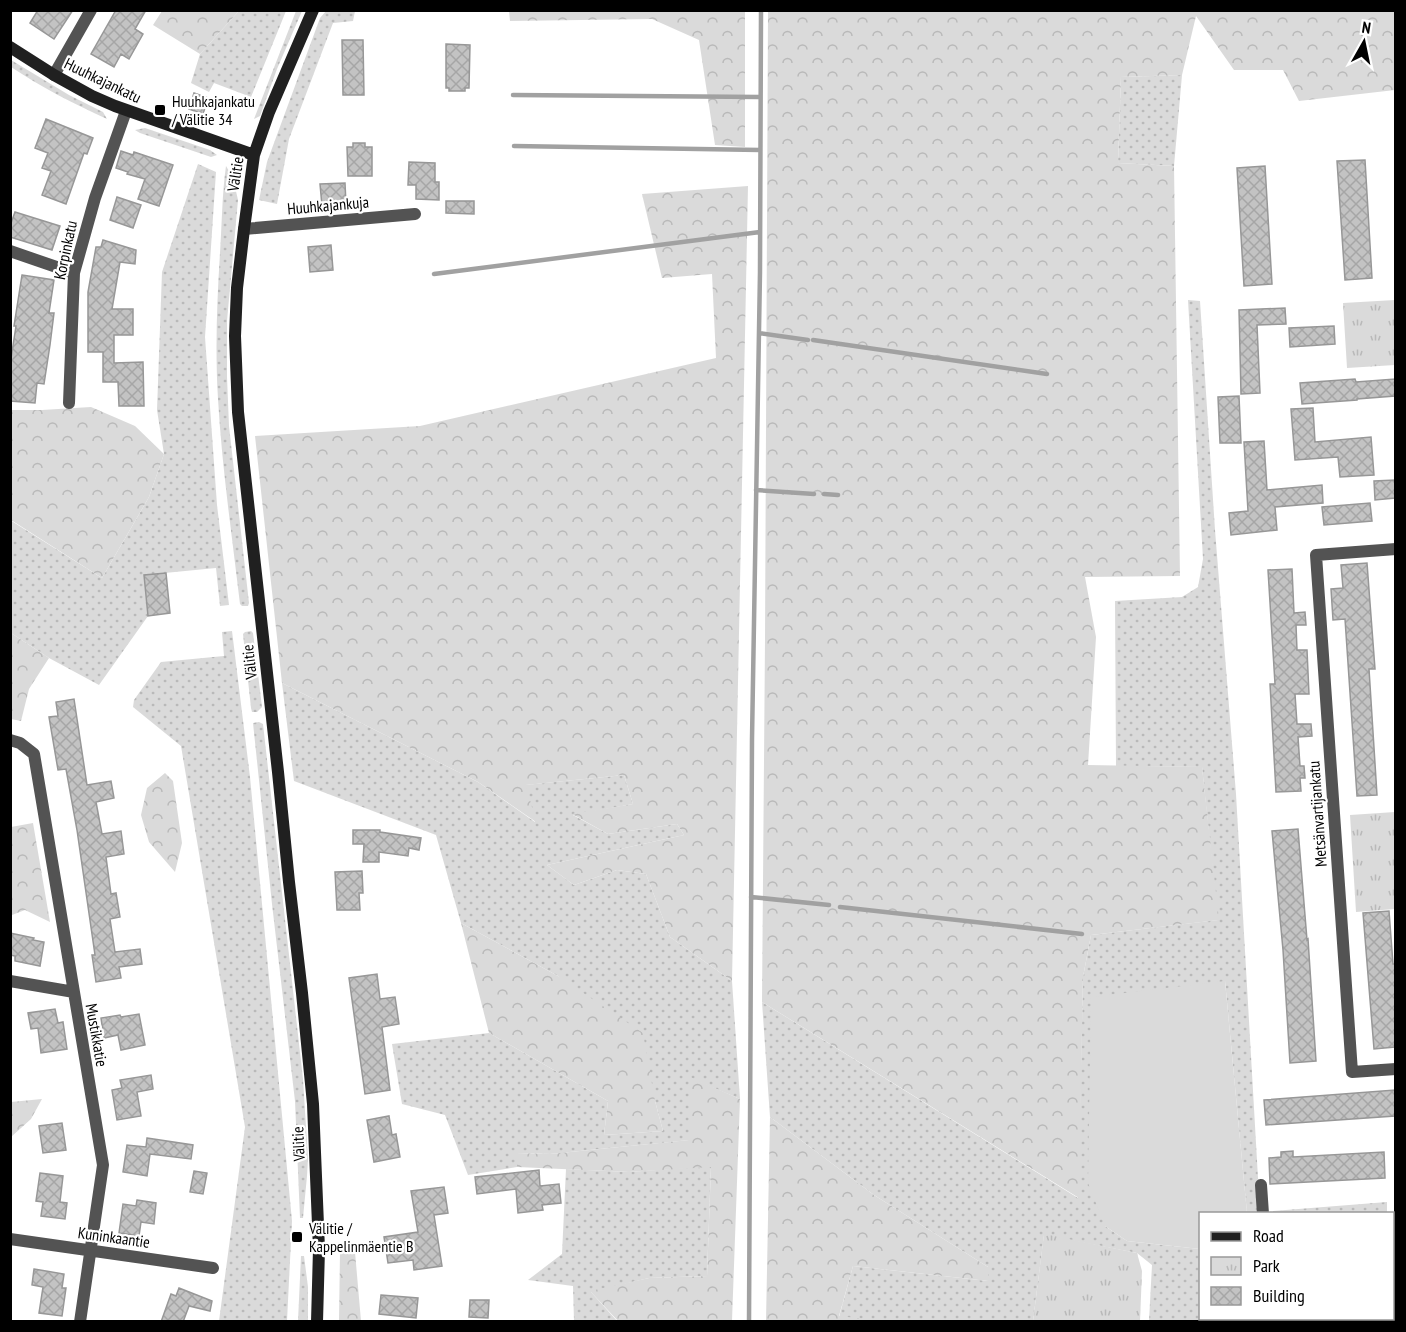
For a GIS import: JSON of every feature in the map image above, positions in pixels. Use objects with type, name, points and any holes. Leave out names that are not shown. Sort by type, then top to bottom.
[{"type":"main road","name":"Välitie","points":[[313,10],[254,155],[237,288],[236,336],[238,412],[313,1104],[319,1249],[317,1322]]},
{"type":"main road","name":"Huuhkajankatu","points":[[10,47],[92,96],[126,111],[254,155]]},
{"type":"street","points":[[54,75],[91,10]]},
{"type":"street","name":"Korpinkatu","points":[[69,402],[74,273],[95,198],[126,111]]},
{"type":"street","name":"Huuhkajankuja","points":[[244,229],[415,214]]},
{"type":"street","points":[[10,251],[74,273]]},
{"type":"street","name":"Metsänvartijankatu","points":[[1395,549],[1316,555],[1352,1072],[1395,1069]]},
{"type":"street","name":"Mustikkatie","points":[[10,740],[20,742],[34,754],[103,1165],[80,1322]]},
{"type":"street","points":[[10,981],[74,992]]},
{"type":"street","points":[[1261,1185],[1263,1212]]},
{"type":"street","name":"Kuninkaantie","points":[[10,1239],[213,1268]]},
{"type":"green space","points":[[162,11],[239,11],[200,54],[153,25]]},
{"type":"green space","points":[[239,11],[286,11],[251,97],[214,83],[209,92],[191,83],[200,54]]},
{"type":"green space","points":[[296,11],[302,11],[260,116],[254,119]]},
{"type":"green space","points":[[326,11],[355,11],[353,21],[333,23],[289,139],[277,204],[259,200],[267,162],[320,18]]},
{"type":"green space","points":[[509,11],[745,11],[745,147],[715,145],[699,40],[652,19],[510,21]]},
{"type":"green space","points":[[768,11],[1395,11],[1395,90],[1299,101],[1283,70],[1234,70],[1196,16],[1182,75],[1121,77],[1118,163],[1174,166],[1180,576],[1085,577],[1096,637],[1088,765],[1202,767],[1219,920],[1091,935],[1083,977],[1079,1198],[762,1002]]},
{"type":"green space","points":[[11,60],[69,95],[103,112],[107,119],[22,74],[11,67]]},
{"type":"green space","points":[[1182,75],[1174,166],[1118,163],[1121,77]]},
{"type":"green space","points":[[145,128],[210,150],[217,155],[211,157],[135,130]]},
{"type":"green space","points":[[198,164],[216,172],[205,337],[217,505],[229,605],[220,606],[216,568],[144,575],[148,616],[99,685],[49,658],[11,633],[10,520],[102,578],[149,497],[164,454],[157,410],[162,272]]},
{"type":"green space","points":[[226,166],[233,178],[238,200],[227,321],[227,377],[229,426],[248,606],[240,604],[218,399],[217,307]]},
{"type":"green space","points":[[748,186],[732,981],[670,937],[646,874],[617,870],[574,885],[547,865],[684,835],[677,824],[608,834],[572,814],[633,804],[624,775],[526,785],[536,822],[478,782],[282,683],[255,436],[420,426],[716,358],[712,274],[662,278],[642,194]]},
{"type":"green space","points":[[1188,300],[1200,301],[1236,794],[1260,1212],[1247,1212],[1225,981],[1105,1226],[1127,1241],[1199,1249],[1199,1320],[1267,1321],[1149,1321],[1152,1265],[1137,1253],[1044,1235],[1033,1321],[883,1322],[839,1317],[853,1266],[988,1281],[988,1267],[874,1195],[770,1117],[762,1002],[1078,1198],[1083,977],[1091,935],[1218,920],[1202,767],[1116,766],[1115,601],[1182,597],[1198,587],[1203,559]]},
{"type":"green space","points":[[1395,300],[1395,365],[1347,368],[1343,303]]},
{"type":"green space","points":[[91,407],[135,426],[164,454],[149,497],[102,578],[11,520],[10,410]]},
{"type":"green space","points":[[232,631],[250,777],[292,1221],[287,1321],[219,1321],[245,1127],[181,746],[133,707],[134,700],[161,662],[224,656],[222,632]]},
{"type":"green space","points":[[251,631],[262,707],[257,712],[252,712],[251,708],[243,634]]},
{"type":"green space","points":[[11,633],[49,658],[29,689],[21,721],[11,719]]},
{"type":"green space","points":[[282,683],[478,782],[535,822],[525,785],[624,775],[633,804],[573,815],[608,834],[677,824],[684,835],[547,865],[574,885],[617,870],[646,874],[670,937],[732,981],[740,1099],[690,1078],[690,1140],[550,1154],[517,1153],[517,1167],[468,1175],[445,1115],[402,1104],[392,1044],[489,1033],[608,1101],[604,1135],[663,1131],[655,1101],[558,976],[461,923],[436,835],[294,781]]},
{"type":"green space","points":[[253,723],[263,724],[303,1079],[308,1159],[303,1218],[300,1218],[295,1101]]},
{"type":"green space","points":[[165,773],[173,781],[182,843],[175,872],[149,842],[141,815],[147,788]]},
{"type":"green space","points":[[1395,812],[1395,909],[1356,912],[1350,815]]},
{"type":"green space","points":[[33,823],[50,922],[25,910],[11,914],[11,827]]},
{"type":"green space","points":[[461,923],[558,976],[643,1033],[655,1101],[663,1131],[604,1135],[608,1101],[489,1033]]},
{"type":"green space","points":[[1225,981],[1247,1212],[1199,1212],[1199,1249],[1127,1241],[1105,1226],[1088,1183],[1091,997]]},
{"type":"green space","points":[[690,1077],[740,1099],[732,1321],[618,1321],[590,1291],[649,1278],[707,1276],[711,1167],[629,1172],[517,1167],[517,1153],[550,1154],[689,1140]]},
{"type":"green space","points":[[42,1099],[31,1119],[11,1137],[11,1102]]},
{"type":"green space","points":[[770,1117],[874,1195],[988,1267],[988,1281],[853,1266],[839,1316],[883,1321],[766,1321]]},
{"type":"green space","points":[[711,1166],[707,1276],[649,1278],[591,1292],[618,1322],[574,1321],[573,1286],[528,1280],[562,1254],[566,1169],[629,1172]]},
{"type":"green space","points":[[1387,1202],[1387,1212],[1273,1211]]},
{"type":"green space","points":[[1044,1234],[1137,1253],[1142,1271],[1140,1321],[1033,1321]]},
{"type":"green space","points":[[340,1252],[355,1252],[361,1321],[339,1321]]},
{"type":"green space","points":[[301,1256],[304,1256],[308,1287],[308,1321],[298,1321]]},
{"type":"green space","points":[[1394,1302],[1395,1321],[1281,1321],[1394,1320]]},
{"type":"building","points":[[38,10],[73,10],[54,39],[30,23]]},
{"type":"building","points":[[116,10],[146,10],[135,29],[143,34],[129,59],[121,54],[114,67],[91,54]]},
{"type":"building","points":[[342,40],[363,40],[364,95],[343,95]]},
{"type":"building","points":[[446,44],[470,45],[469,88],[465,88],[465,91],[449,91],[449,88],[446,88]]},
{"type":"building","points":[[194,93],[208,98],[203,114],[189,109]]},
{"type":"building","points":[[46,119],[93,138],[87,154],[84,153],[66,204],[42,195],[51,171],[42,168],[48,153],[35,148]]},
{"type":"building","points":[[353,143],[365,143],[365,147],[372,147],[372,176],[348,176],[347,147],[353,147]]},
{"type":"building","points":[[121,151],[133,155],[134,152],[173,165],[159,206],[138,199],[145,179],[116,168]]},
{"type":"building","points":[[1365,160],[1372,278],[1345,280],[1337,161]]},
{"type":"building","points":[[409,162],[435,163],[435,182],[439,182],[439,200],[416,199],[416,185],[408,185]]},
{"type":"building","points":[[1265,166],[1272,284],[1244,286],[1237,168]]},
{"type":"building","points":[[345,183],[346,204],[322,206],[320,184]]},
{"type":"building","points":[[117,197],[141,205],[133,228],[110,220]]},
{"type":"building","points":[[446,201],[474,201],[474,214],[446,213]]},
{"type":"building","points":[[15,212],[60,226],[52,250],[10,237],[10,226]]},
{"type":"building","points":[[103,240],[136,250],[135,264],[120,262],[112,309],[133,309],[133,335],[114,335],[114,363],[143,362],[144,406],[119,406],[118,382],[103,382],[103,352],[88,352],[88,292],[96,247],[101,247]]},
{"type":"building","points":[[331,245],[333,270],[310,272],[308,247]]},
{"type":"building","points":[[22,275],[54,280],[49,313],[54,313],[44,384],[37,383],[35,403],[10,401],[10,365]]},
{"type":"building","points":[[1285,308],[1286,324],[1257,325],[1260,393],[1241,394],[1239,310]]},
{"type":"building","points":[[1334,326],[1335,344],[1290,347],[1289,328]]},
{"type":"building","points":[[1355,379],[1356,382],[1395,379],[1395,396],[1302,404],[1300,383]]},
{"type":"building","points":[[1239,396],[1241,443],[1220,443],[1218,397]]},
{"type":"building","points":[[1313,408],[1315,442],[1371,437],[1374,475],[1340,477],[1338,457],[1295,460],[1291,409]]},
{"type":"building","points":[[1264,441],[1267,490],[1322,485],[1323,503],[1275,507],[1277,530],[1231,535],[1229,513],[1248,511],[1244,442]]},
{"type":"building","points":[[1395,480],[1395,498],[1375,500],[1374,481]]},
{"type":"building","points":[[1370,503],[1372,521],[1324,525],[1322,507]]},
{"type":"building","points":[[1367,563],[1375,669],[1369,669],[1377,795],[1357,796],[1345,619],[1333,620],[1331,589],[1343,588],[1341,565]]},
{"type":"building","points":[[1292,569],[1294,613],[1305,612],[1306,625],[1296,625],[1297,650],[1307,650],[1309,694],[1295,694],[1297,724],[1311,724],[1312,736],[1298,737],[1300,766],[1304,766],[1305,778],[1300,778],[1301,791],[1276,792],[1270,684],[1275,684],[1268,570]]},
{"type":"building","points":[[166,573],[170,613],[148,616],[144,575]]},
{"type":"building","points":[[74,699],[87,785],[111,781],[114,798],[96,802],[102,834],[121,831],[124,854],[106,857],[111,894],[116,893],[120,917],[110,919],[115,952],[140,949],[142,964],[119,967],[121,978],[96,982],[92,955],[95,955],[77,830],[66,769],[58,770],[49,717],[58,716],[56,702]]},
{"type":"building","points":[[1298,829],[1316,1061],[1290,1063],[1272,831]]},
{"type":"building","points":[[353,830],[380,830],[380,832],[421,838],[419,850],[409,848],[408,856],[379,852],[379,862],[363,862],[364,844],[353,844]]},
{"type":"building","points":[[362,871],[363,893],[359,893],[360,910],[337,910],[335,872]]},
{"type":"building","points":[[1389,911],[1393,964],[1395,964],[1395,1047],[1374,1049],[1363,913]]},
{"type":"building","points":[[10,933],[44,942],[40,966],[15,961],[15,956],[10,955]]},
{"type":"building","points":[[377,974],[380,999],[395,997],[399,1024],[382,1027],[390,1090],[365,1094],[349,978]]},
{"type":"building","points":[[55,1009],[58,1023],[63,1022],[67,1049],[41,1053],[38,1028],[31,1029],[28,1013]]},
{"type":"building","points":[[139,1014],[145,1045],[121,1050],[118,1035],[104,1038],[101,1018]]},
{"type":"building","points":[[151,1075],[153,1089],[137,1092],[141,1116],[117,1120],[112,1090],[122,1088],[120,1080]]},
{"type":"building","points":[[1395,1090],[1395,1116],[1266,1125],[1264,1100]]},
{"type":"building","points":[[389,1116],[392,1135],[396,1134],[400,1157],[374,1162],[367,1120]]},
{"type":"building","points":[[62,1123],[66,1150],[43,1153],[39,1126]]},
{"type":"building","points":[[147,1138],[193,1145],[191,1159],[150,1154],[147,1176],[123,1172],[127,1145],[146,1147]]},
{"type":"building","points":[[1293,1151],[1293,1157],[1384,1152],[1385,1178],[1270,1184],[1269,1158],[1281,1157],[1281,1152]]},
{"type":"building","points":[[539,1170],[540,1186],[559,1184],[561,1203],[542,1205],[543,1210],[518,1213],[516,1189],[477,1194],[475,1177]]},
{"type":"building","points":[[194,1171],[207,1173],[203,1194],[190,1192]]},
{"type":"building","points":[[40,1173],[63,1176],[60,1202],[67,1203],[65,1219],[41,1216],[43,1202],[36,1201]]},
{"type":"building","points":[[444,1187],[448,1213],[434,1215],[442,1266],[414,1270],[413,1260],[388,1263],[384,1237],[418,1232],[411,1191]]},
{"type":"building","points":[[137,1200],[156,1203],[154,1224],[141,1222],[139,1236],[119,1233],[123,1204],[136,1206]]},
{"type":"building","points":[[34,1269],[64,1274],[62,1288],[66,1288],[62,1316],[39,1313],[43,1287],[32,1285]]},
{"type":"building","points":[[179,1288],[212,1301],[210,1311],[189,1306],[183,1322],[161,1322],[171,1294],[176,1296]]},
{"type":"building","points":[[381,1295],[418,1298],[416,1318],[379,1314]]},
{"type":"building","points":[[470,1300],[489,1300],[488,1318],[469,1317]]},
{"type":"waterway","points":[[749,1322],[752,739],[760,272],[761,10]]},
{"type":"waterway","points":[[513,95],[760,97]]},
{"type":"waterway","points":[[514,146],[760,150]]},
{"type":"waterway","points":[[434,274],[760,232]]},
{"type":"waterway","points":[[759,333],[808,340]]},
{"type":"waterway","points":[[813,340],[1047,374]]},
{"type":"waterway","points":[[756,490],[814,494]]},
{"type":"waterway","points":[[824,494],[838,495]]},
{"type":"waterway","points":[[751,897],[829,905]]},
{"type":"waterway","points":[[840,907],[1082,934]]},
{"type":"place","name":"Huuhkajankatu / Välitie 34","points":[[160,110]]},
{"type":"place","name":"Välitie / Kappelinmäentie B","points":[[297,1237]]}]
